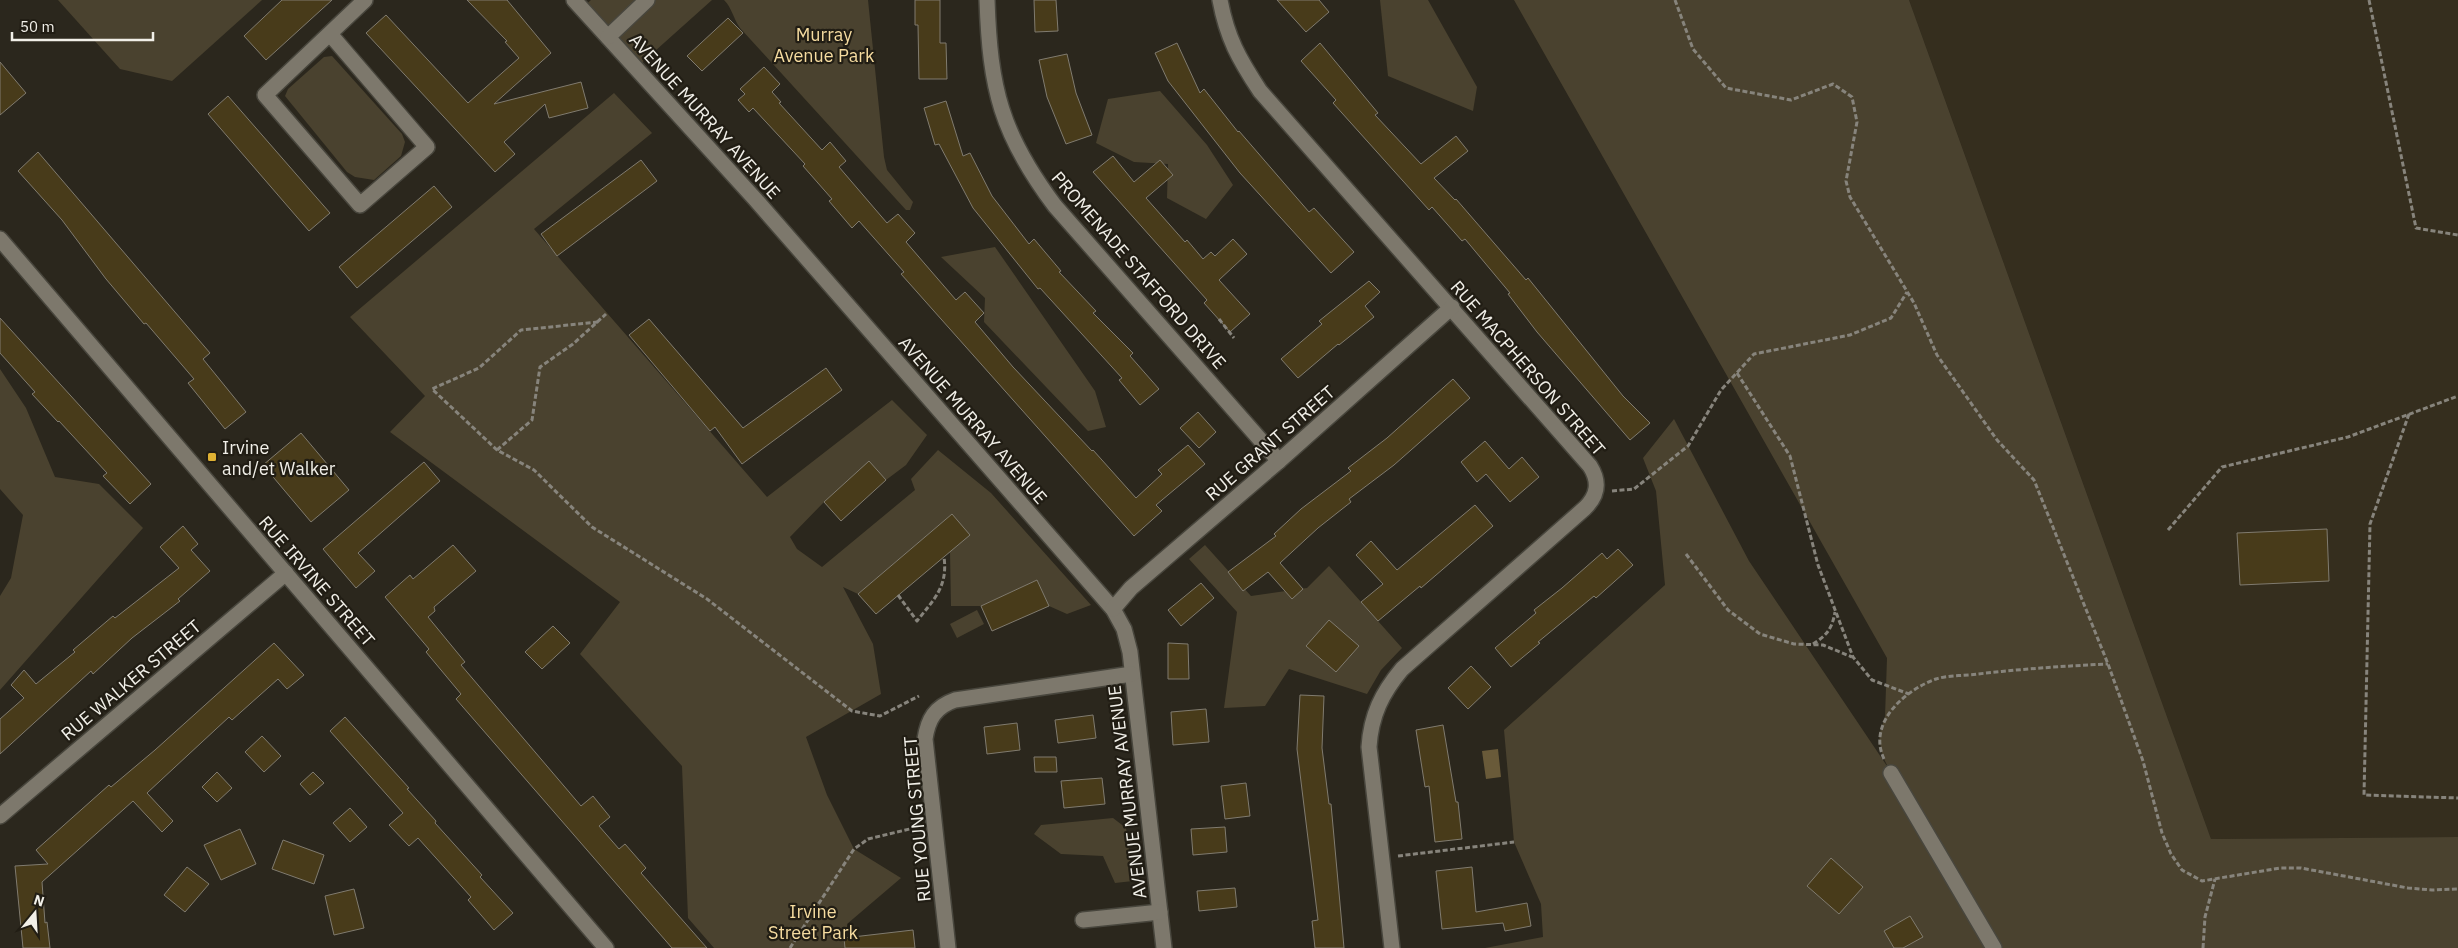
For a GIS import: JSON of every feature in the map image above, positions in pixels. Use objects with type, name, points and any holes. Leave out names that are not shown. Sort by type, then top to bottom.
[{"type":"street","points":[[330,34],[427,147],[360,205],[265,95],[365,0]]},
{"type":"street","name":"AVENUE MURRAY AVENUE","points":[[574,0],[749,193],[1114,609],[1124,629],[1132,674],[1164,948]]},
{"type":"street","points":[[608,37],[647,0]]},
{"type":"street","name":"PROMENADE STAFFORD DRIVE","points":[[987,0],[988,49],[996,91],[1010,133],[1029,169],[1055,206],[1279,461]]},
{"type":"street","name":"RUE MACPHERSON STREET","points":[[1220,0],[1223,17],[1238,58],[1260,91],[1590,466],[1595,474],[1596,492]]},
{"type":"street","name":"RUE IRVINE STREET","points":[[0,239],[606,948]]},
{"type":"street","name":"RUE GRANT STREET","points":[[1114,609],[1131,588],[1279,461],[1452,307]]},
{"type":"street","points":[[1392,948],[1369,747],[1371,725],[1377,705],[1387,687],[1402,669],[1585,508],[1596,492]]},
{"type":"street","name":"RUE WALKER STREET","points":[[0,816],[286,573]]},
{"type":"street","name":"RUE YOUNG STREET","points":[[948,948],[925,739],[927,728],[935,711],[942,705],[955,700],[1132,674]]},
{"type":"street","points":[[1891,773],[1994,948]]},
{"type":"street","points":[[1083,920],[1160,912]]},
{"type":"path","points":[[1675,0],[1693,49],[1726,88],[1791,100],[1832,84],[1852,97],[1856,122],[1846,181],[1850,197],[1907,292],[1937,354],[1997,440],[2034,480],[2108,664],[2143,762],[2162,833],[2170,854],[2182,870],[2202,881],[2280,868],[2301,868],[2408,888],[2432,890],[2458,888]]},
{"type":"path","points":[[2369,0],[2416,228],[2458,235]]},
{"type":"path","points":[[1596,492],[1634,489],[1688,446],[1721,390],[1754,354],[1850,335],[1891,318],[1907,292]]},
{"type":"path","points":[[497,450],[532,420],[540,367],[573,344],[606,314]]},
{"type":"path","points":[[1218,319],[1234,338]]},
{"type":"path","points":[[598,322],[520,330],[479,368],[432,389],[497,450],[534,470],[592,527],[707,599],[852,710],[880,716],[919,696]]},
{"type":"path","points":[[1737,373],[1790,456],[1818,565],[1853,657],[1872,680],[1909,694]]},
{"type":"path","points":[[2168,530],[2222,467],[2348,437],[2458,396]]},
{"type":"path","points":[[2409,414],[2370,524],[2364,795],[2458,798]]},
{"type":"path","points":[[1686,554],[1728,610],[1760,634],[1794,644],[1823,645],[1853,657]]},
{"type":"path","points":[[898,595],[917,622],[940,592],[946,572],[944,557]]},
{"type":"path","points":[[1812,644],[1826,635],[1833,626],[1836,611]]},
{"type":"path","points":[[1891,773],[1882,755],[1879,736],[1885,717],[1909,694],[1936,679],[2034,668],[2108,664]]},
{"type":"path","points":[[790,948],[854,849],[868,838],[919,827]]},
{"type":"path","points":[[1383,858],[1514,842]]},
{"type":"path","points":[[2203,948],[2205,917],[2215,879]]},
{"type":"shaded area","points":[[1909,0],[2458,0],[2458,837],[2211,839]]},
{"type":"shaded area","points":[[1498,749],[1501,777],[1486,779],[1482,751]]},
{"type":"green space","points":[[58,0],[262,0],[172,81],[120,69]]},
{"type":"green space","points":[[591,0],[712,0],[636,68],[582,8]]},
{"type":"green space","name":"Murray Avenue Park","points":[[724,0],[868,0],[884,157],[887,170],[913,202],[910,210],[906,210],[740,28]]},
{"type":"green space","points":[[1380,0],[1428,0],[1477,87],[1473,111],[1388,76]]},
{"type":"green space","points":[[1514,0],[1909,0],[2211,839],[2458,837],[2458,948],[1485,948],[1543,937],[1541,904],[1514,842],[1504,730],[1665,585],[1656,491],[1643,458],[1674,419],[1749,561],[1889,769],[1882,755],[1879,735],[1885,717],[1887,658]]},
{"type":"green space","points":[[332,56],[402,134],[405,142],[401,156],[374,180],[355,177],[347,172],[285,96],[288,89],[324,57]]},
{"type":"green space","points":[[1160,91],[1207,145],[1233,185],[1206,219],[1167,198],[1168,164],[1134,162],[1096,143],[1108,99]]},
{"type":"green space","name":"Irvine Street Park","points":[[614,93],[652,133],[534,229],[767,497],[892,400],[927,435],[906,465],[886,480],[869,462],[824,502],[790,537],[797,549],[822,567],[915,490],[911,479],[938,450],[991,493],[1091,605],[1067,614],[1049,606],[1037,580],[981,606],[951,606],[950,552],[952,514],[858,594],[843,587],[873,644],[881,694],[806,737],[827,795],[854,849],[901,878],[847,924],[847,948],[714,948],[688,918],[682,766],[580,654],[620,602],[390,432],[425,396],[350,317]]},
{"type":"green space","points":[[995,247],[1095,391],[1106,427],[1088,431],[984,322],[985,298],[941,257]]},
{"type":"green space","points":[[0,369],[26,408],[55,477],[99,484],[143,528],[0,690],[0,596],[11,578],[23,515],[0,489]]},
{"type":"green space","points":[[1205,545],[1251,596],[1307,588],[1329,566],[1402,648],[1381,670],[1367,694],[1289,669],[1265,706],[1224,708],[1237,612],[1189,559]]},
{"type":"green space","points":[[977,610],[984,624],[957,638],[950,624]]},
{"type":"green space","points":[[1113,818],[1126,828],[1133,881],[1115,883],[1103,856],[1061,854],[1034,834],[1041,825]]},
{"type":"building","points":[[282,0],[332,0],[266,60],[244,36]]},
{"type":"building","points":[[467,0],[507,0],[551,53],[494,104],[581,82],[588,108],[549,118],[545,104],[504,142],[515,154],[495,172],[366,33],[386,15],[468,103],[519,58],[505,42],[507,41]]},
{"type":"building","points":[[915,0],[940,0],[940,43],[946,43],[947,79],[919,79],[918,25],[915,25]]},
{"type":"building","points":[[1034,0],[1056,0],[1058,31],[1035,32]]},
{"type":"building","points":[[1277,0],[1319,0],[1329,12],[1306,32]]},
{"type":"building","points":[[728,18],[743,33],[702,71],[687,56]]},
{"type":"building","points":[[1177,43],[1200,93],[1204,89],[1238,132],[1309,212],[1314,208],[1354,252],[1331,273],[1240,173],[1168,81],[1155,53]]},
{"type":"building","points":[[1320,43],[1378,113],[1375,115],[1421,164],[1456,136],[1468,151],[1434,178],[1456,199],[1526,280],[1528,278],[1623,396],[1650,423],[1630,440],[1537,332],[1508,294],[1510,293],[1465,239],[1462,241],[1432,207],[1429,210],[1333,103],[1336,100],[1301,61]]},
{"type":"building","points":[[1067,54],[1076,93],[1092,135],[1066,144],[1047,97],[1039,60]]},
{"type":"building","points":[[0,62],[26,93],[0,115]]},
{"type":"building","points":[[764,67],[780,84],[772,92],[781,102],[779,103],[822,150],[830,142],[846,161],[839,167],[887,223],[898,214],[915,233],[906,242],[956,300],[965,292],[984,313],[975,322],[1013,367],[1093,450],[1136,498],[1162,474],[1158,470],[1188,445],[1205,464],[1156,505],[1162,511],[1134,536],[901,274],[904,272],[859,221],[852,228],[829,201],[832,199],[803,166],[805,164],[753,108],[749,112],[738,100],[745,94],[740,89]]},
{"type":"building","points":[[228,96],[330,213],[309,231],[208,114]]},
{"type":"building","points":[[946,101],[963,156],[970,153],[992,196],[1029,244],[1034,239],[1061,271],[1059,272],[1096,311],[1093,313],[1133,353],[1130,356],[1159,389],[1140,405],[1119,380],[1122,378],[1040,288],[1038,289],[973,208],[939,144],[935,145],[924,108]]},
{"type":"building","points":[[38,152],[210,353],[203,359],[246,412],[225,429],[188,383],[194,379],[146,323],[144,324],[106,279],[62,220],[18,171]]},
{"type":"building","points":[[1113,156],[1134,182],[1160,160],[1173,175],[1146,198],[1185,242],[1187,240],[1203,259],[1211,252],[1215,256],[1233,239],[1247,254],[1219,280],[1250,314],[1230,332],[1204,303],[1207,300],[1093,172]]},
{"type":"building","points":[[641,160],[657,181],[557,256],[541,234]]},
{"type":"building","points":[[434,186],[452,207],[357,288],[339,267]]},
{"type":"building","points":[[1369,281],[1380,292],[1365,306],[1374,317],[1298,378],[1281,359],[1322,324],[1319,321]]},
{"type":"building","points":[[0,318],[151,484],[130,504],[103,476],[107,473],[32,394],[35,392],[0,353]]},
{"type":"building","points":[[649,319],[743,428],[826,368],[842,390],[742,464],[715,427],[710,431],[629,335]]},
{"type":"building","points":[[1453,379],[1470,398],[1394,465],[1349,499],[1351,502],[1318,528],[1280,563],[1303,589],[1292,599],[1268,572],[1243,591],[1228,572],[1276,536],[1274,534],[1301,509],[1351,471],[1348,468],[1387,438]]},
{"type":"building","points":[[1198,412],[1216,432],[1199,448],[1180,428]]},
{"type":"building","points":[[301,433],[349,490],[311,522],[263,465]]},
{"type":"building","points":[[1485,441],[1509,469],[1522,457],[1539,477],[1510,502],[1486,474],[1477,482],[1461,462]]},
{"type":"building","points":[[869,461],[886,480],[841,521],[824,502]]},
{"type":"building","points":[[424,462],[440,481],[358,553],[375,571],[356,588],[323,549]]},
{"type":"building","points":[[1475,505],[1493,526],[1421,588],[1420,586],[1378,621],[1361,602],[1383,584],[1356,555],[1371,541],[1397,570]]},
{"type":"building","points":[[952,514],[970,535],[876,614],[858,594]]},
{"type":"building","points":[[183,526],[198,544],[191,550],[210,571],[178,599],[180,601],[132,638],[93,674],[91,671],[0,754],[0,719],[24,698],[11,685],[24,670],[36,684],[75,652],[73,650],[113,616],[115,618],[179,568],[160,547]]},
{"type":"building","points":[[2327,529],[2329,581],[2240,585],[2237,533]]},
{"type":"building","points":[[453,545],[476,571],[434,607],[435,611],[428,617],[465,662],[461,665],[581,806],[593,796],[610,817],[599,826],[619,849],[625,844],[646,868],[641,873],[707,948],[672,948],[456,699],[461,694],[426,652],[429,649],[385,597],[410,575],[413,579]]},
{"type":"building","points":[[1618,549],[1633,565],[1596,598],[1594,596],[1538,642],[1540,643],[1511,667],[1495,648],[1536,613],[1534,610],[1602,553],[1607,559]]},
{"type":"building","points":[[1037,580],[1049,606],[992,631],[981,606]]},
{"type":"building","points":[[1201,583],[1214,598],[1181,626],[1168,610]]},
{"type":"building","points":[[1329,620],[1359,646],[1336,672],[1306,646]]},
{"type":"building","points":[[553,626],[570,643],[542,669],[525,652]]},
{"type":"building","points":[[274,643],[304,675],[287,689],[278,679],[232,720],[229,717],[147,793],[173,821],[162,832],[133,801],[42,882],[45,923],[47,922],[50,948],[23,948],[15,866],[48,864],[36,850],[109,785],[111,787],[155,750]]},
{"type":"building","points":[[1168,643],[1188,644],[1189,679],[1168,679]]},
{"type":"building","points":[[1471,666],[1491,687],[1468,709],[1448,688]]},
{"type":"building","points":[[1300,695],[1324,696],[1322,748],[1329,804],[1331,804],[1344,948],[1315,948],[1312,921],[1318,920],[1297,749]]},
{"type":"building","points":[[1206,709],[1209,742],[1173,745],[1171,712]]},
{"type":"building","points":[[1093,715],[1096,738],[1058,743],[1055,720]]},
{"type":"building","points":[[345,717],[409,788],[407,789],[436,821],[435,823],[513,913],[494,930],[468,900],[471,897],[418,838],[409,846],[389,825],[403,813],[330,731]]},
{"type":"building","points":[[1017,723],[1020,750],[987,754],[984,727]]},
{"type":"building","points":[[1443,725],[1456,802],[1458,802],[1462,839],[1435,842],[1429,786],[1425,787],[1416,730]]},
{"type":"building","points":[[262,736],[281,756],[264,772],[245,752]]},
{"type":"building","points":[[1034,757],[1056,757],[1057,772],[1035,772]]},
{"type":"building","points":[[217,772],[232,788],[217,802],[202,787]]},
{"type":"building","points":[[313,772],[324,783],[310,795],[300,784]]},
{"type":"building","points":[[1102,778],[1105,804],[1064,808],[1061,781]]},
{"type":"building","points":[[1246,783],[1250,816],[1225,819],[1221,786]]},
{"type":"building","points":[[350,808],[367,827],[350,842],[333,823]]},
{"type":"building","points":[[1225,827],[1227,852],[1193,855],[1191,829]]},
{"type":"building","points":[[240,829],[256,864],[221,880],[204,845]]},
{"type":"building","points":[[283,840],[324,855],[314,884],[272,869]]},
{"type":"building","points":[[1831,858],[1863,887],[1839,914],[1807,886]]},
{"type":"building","points":[[187,867],[209,884],[185,912],[164,895]]},
{"type":"building","points":[[1472,867],[1476,912],[1527,903],[1531,926],[1505,931],[1503,923],[1442,929],[1436,871]]},
{"type":"building","points":[[1235,888],[1237,907],[1199,911],[1197,891]]},
{"type":"building","points":[[354,889],[364,928],[334,935],[325,896]]},
{"type":"building","points":[[1910,916],[1923,937],[1903,948],[1894,948],[1884,931]]},
{"type":"building","points":[[913,930],[915,948],[845,948],[844,938]]},
{"type":"place","name":"Irvine and/et Walker","points":[[212,457]]}]
